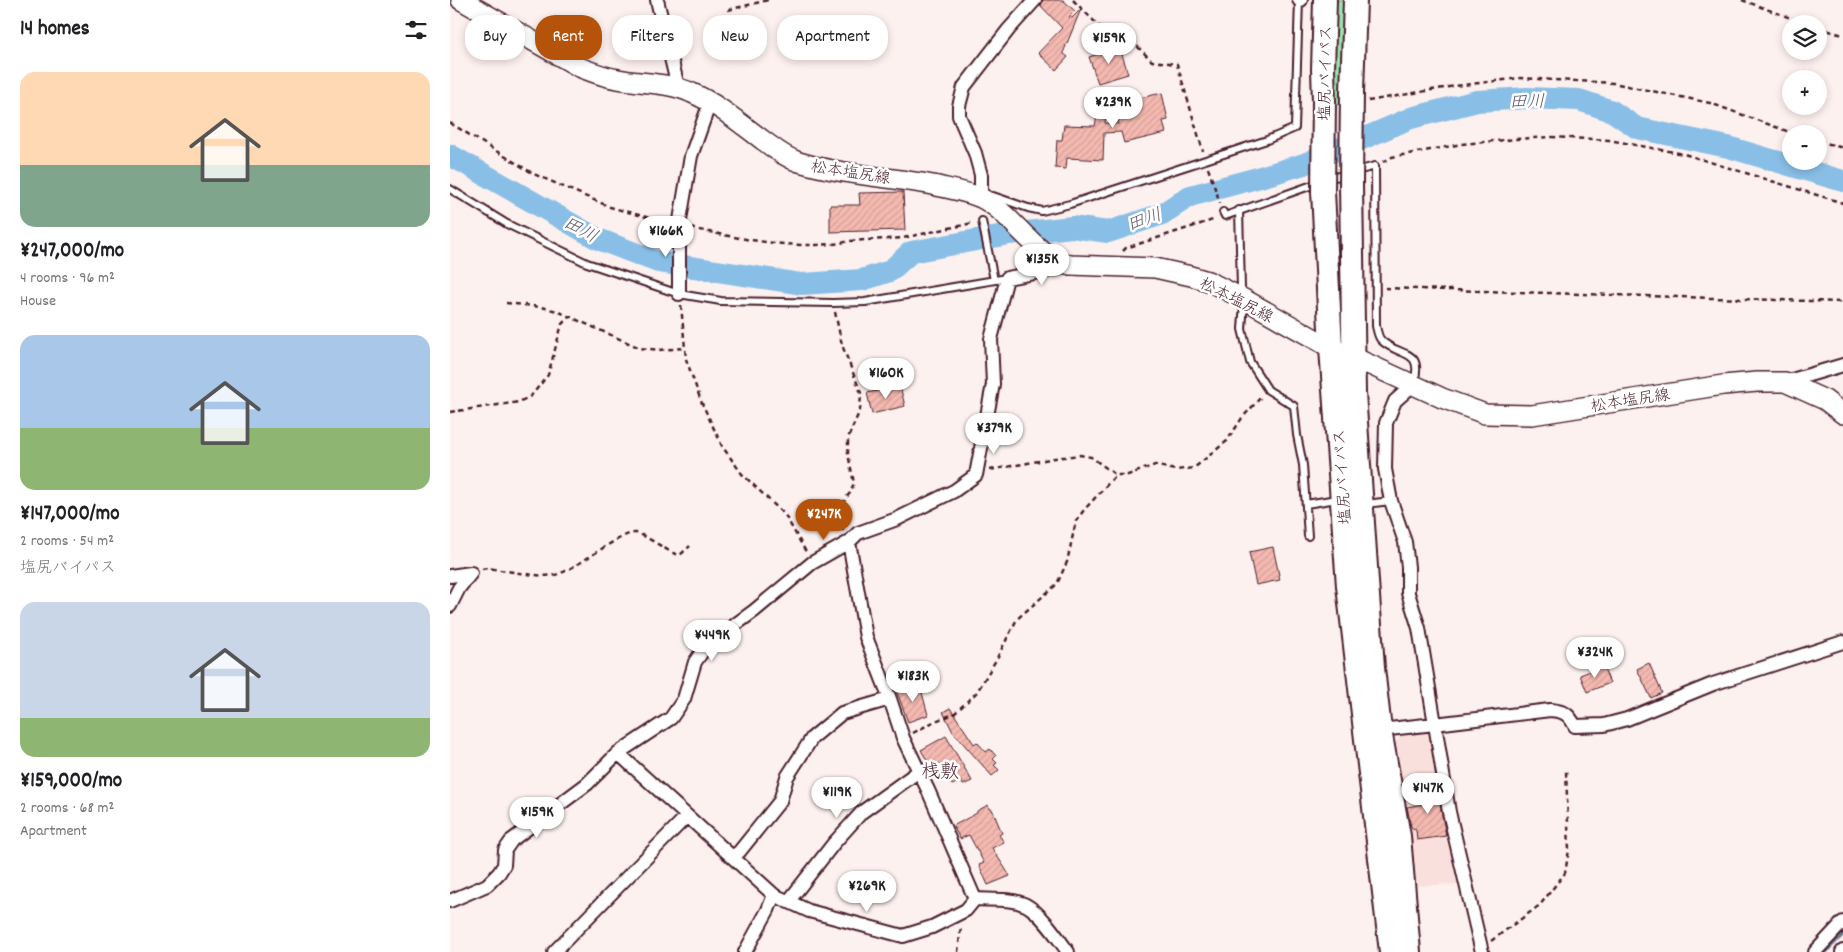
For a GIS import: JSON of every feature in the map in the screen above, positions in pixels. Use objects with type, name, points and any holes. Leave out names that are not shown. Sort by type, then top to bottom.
[{"type":"highway","name":"塩尻バイパス","points":[[1326,0],[1323,69],[1323,191],[1331,348],[1348,586],[1391,952]]},
{"type":"highway","name":"塩尻バイパス","points":[[1354,0],[1360,97],[1351,184],[1354,393],[1373,668],[1380,730],[1399,836],[1409,952]]},
{"type":"main road","name":"松本塩尻線","points":[[461,0],[579,67],[620,80],[678,87],[710,102],[782,154],[797,162],[982,195],[1003,213],[1037,248],[1057,262],[1070,265],[1155,268],[1208,281],[1331,348],[1442,398],[1485,414],[1532,415],[1723,385],[1757,382],[1784,382],[1825,400],[1843,414]]},
{"type":"street","points":[[657,0],[678,87]]},
{"type":"street","points":[[982,195],[981,175],[977,161],[959,116],[959,106],[964,87],[1009,29],[1035,0]]},
{"type":"street","points":[[680,290],[679,228],[691,156],[710,102]]},
{"type":"street","points":[[450,901],[487,885],[504,865],[505,850],[512,840],[587,784],[618,752],[671,718],[684,699],[695,662],[706,646],[754,611],[812,563],[847,543],[858,533],[897,519],[954,491],[976,475],[993,384],[991,339],[998,278],[1070,265]]},
{"type":"street","points":[[1784,382],[1843,366]]},
{"type":"street","points":[[1414,384],[1395,401],[1386,423],[1385,469],[1391,501],[1405,542],[1408,567],[1408,593],[1419,628],[1449,812],[1481,950]]},
{"type":"street","points":[[847,543],[866,637],[903,738],[975,899]]},
{"type":"street","points":[[450,576],[471,573]]},
{"type":"street","points":[[450,606],[471,573]]},
{"type":"street","points":[[1380,730],[1550,710],[1560,710],[1570,715],[1576,726],[1604,725],[1627,719],[1713,684],[1843,642]]},
{"type":"street","points":[[732,856],[738,852],[780,801],[787,777],[812,738],[842,713],[890,699]]},
{"type":"street","points":[[618,752],[774,895],[809,911],[903,936],[932,927],[966,910],[975,899]]},
{"type":"street","points":[[788,902],[834,843],[862,812],[919,771]]},
{"type":"street","points":[[554,952],[687,816]]},
{"type":"street","points":[[746,952],[774,895]]},
{"type":"street","points":[[975,899],[1004,900],[1026,905],[1048,925],[1068,952]]},
{"type":"street","points":[[1821,950],[1843,922]]},
{"type":"lane","points":[[982,195],[1042,210],[1070,204],[1205,161],[1267,140],[1295,128],[1300,0]]},
{"type":"lane","points":[[1224,214],[1335,177],[1375,166],[1374,288],[1376,326],[1380,339],[1395,349],[1410,355],[1416,361],[1417,371],[1414,384]]},
{"type":"lane","points":[[450,189],[507,224],[587,263],[721,301],[833,304],[865,302],[998,278],[983,223]]},
{"type":"lane","points":[[1239,210],[1242,330],[1250,362],[1268,390],[1294,406],[1297,436],[1303,465],[1308,536]]},
{"type":"lane","points":[[1306,504],[1342,498]]},
{"type":"lane","points":[[1374,503],[1391,501]]},
{"type":"path","points":[[728,10],[768,0]]},
{"type":"path","points":[[1074,0],[1101,28],[1129,38],[1152,61],[1177,64],[1205,161],[1224,214],[1126,248],[1117,257],[1114,266]]},
{"type":"path","points":[[1742,0],[1783,15]]},
{"type":"path","points":[[1827,30],[1843,35]]},
{"type":"path","points":[[1360,97],[1520,78],[1613,83],[1710,103],[1782,129]]},
{"type":"path","points":[[450,123],[534,174],[610,207],[679,228],[751,241],[805,245],[903,238],[983,223]]},
{"type":"path","points":[[1375,166],[1392,157],[1462,144],[1552,137],[1609,140],[1684,154],[1843,203]]},
{"type":"path","points":[[1827,143],[1843,148]]},
{"type":"path","points":[[1374,288],[1843,302]]},
{"type":"path","points":[[680,290],[686,358],[701,402],[722,446],[742,474],[785,516],[812,563]]},
{"type":"path","points":[[506,303],[557,311],[640,348],[659,350],[685,348]]},
{"type":"path","points":[[833,304],[842,345],[860,393],[860,410],[848,438],[848,454],[854,483],[845,499],[841,514],[847,543]]},
{"type":"path","points":[[450,412],[519,402],[531,396],[548,375],[562,324],[569,317]]},
{"type":"path","points":[[976,475],[999,468],[1080,455],[1091,457],[1116,475],[1128,475],[1155,465],[1175,470],[1194,468],[1227,441],[1242,418],[1268,390]]},
{"type":"path","points":[[903,738],[935,721],[954,714],[977,692],[1017,619],[1056,584],[1067,562],[1076,521],[1116,475]]},
{"type":"path","points":[[471,573],[487,568],[556,575],[612,544],[623,535],[636,533],[680,555],[690,546]]},
{"type":"path","points":[[1481,950],[1540,905],[1565,873],[1569,850],[1566,771]]},
{"type":"path","points":[[958,952],[961,923],[960,912]]},
{"type":"shaded area","points":[[1428,730],[1434,734],[1463,884],[1409,886],[1396,742],[1402,733]]},
{"type":"green space","points":[[1333,0],[1347,0],[1340,104],[1336,105],[1331,70]]},
{"type":"building","points":[[1043,0],[1063,0],[1075,11],[1069,17],[1072,18],[1081,9],[1063,53],[1068,57],[1056,70],[1038,53],[1062,28],[1041,6]]},
{"type":"building","points":[[1120,47],[1128,74],[1098,83],[1089,57]]},
{"type":"building","points":[[1162,93],[1168,120],[1163,121],[1166,133],[1124,143],[1121,132],[1104,133],[1103,160],[1067,158],[1066,169],[1055,168],[1057,140],[1062,140],[1064,125],[1095,126],[1099,105],[1106,106],[1105,123],[1119,124],[1116,110],[1122,109],[1121,102]]},
{"type":"building","points":[[903,192],[905,230],[830,232],[830,205],[860,205],[859,193]]},
{"type":"building","points":[[900,386],[905,406],[872,414],[867,393]]},
{"type":"building","points":[[1273,547],[1280,580],[1256,585],[1249,552]]},
{"type":"building","points":[[1649,663],[1662,693],[1651,698],[1637,669]]},
{"type":"building","points":[[1603,666],[1610,683],[1587,692],[1580,675]]},
{"type":"building","points":[[920,685],[928,715],[908,722],[897,692]]},
{"type":"building","points":[[950,708],[974,744],[977,742],[986,752],[990,749],[996,756],[993,759],[997,763],[994,765],[999,770],[992,776],[953,732],[943,712]]},
{"type":"building","points":[[946,736],[972,781],[963,785],[961,781],[952,785],[940,764],[932,769],[921,750]]},
{"type":"building","points":[[1435,777],[1446,836],[1417,840],[1416,830],[1411,827],[1407,807],[1429,803],[1426,778]]},
{"type":"building","points":[[988,805],[992,809],[1002,833],[999,835],[1004,842],[992,848],[1010,876],[988,885],[979,865],[984,863],[969,835],[960,839],[953,826]]},
{"type":"waterway","name":"田川","points":[[450,155],[598,239],[658,262],[802,284],[862,280],[890,271],[911,252],[1009,234],[1072,227],[1108,232],[1162,214],[1190,196],[1304,164],[1411,118],[1477,101],[1527,98],[1579,100],[1612,111],[1637,128],[1728,147],[1843,181]]},
{"type":"waterway","points":[[1825,952],[1843,934]]},
{"type":"district","name":"桟敷","points":[[940,770]]}]
